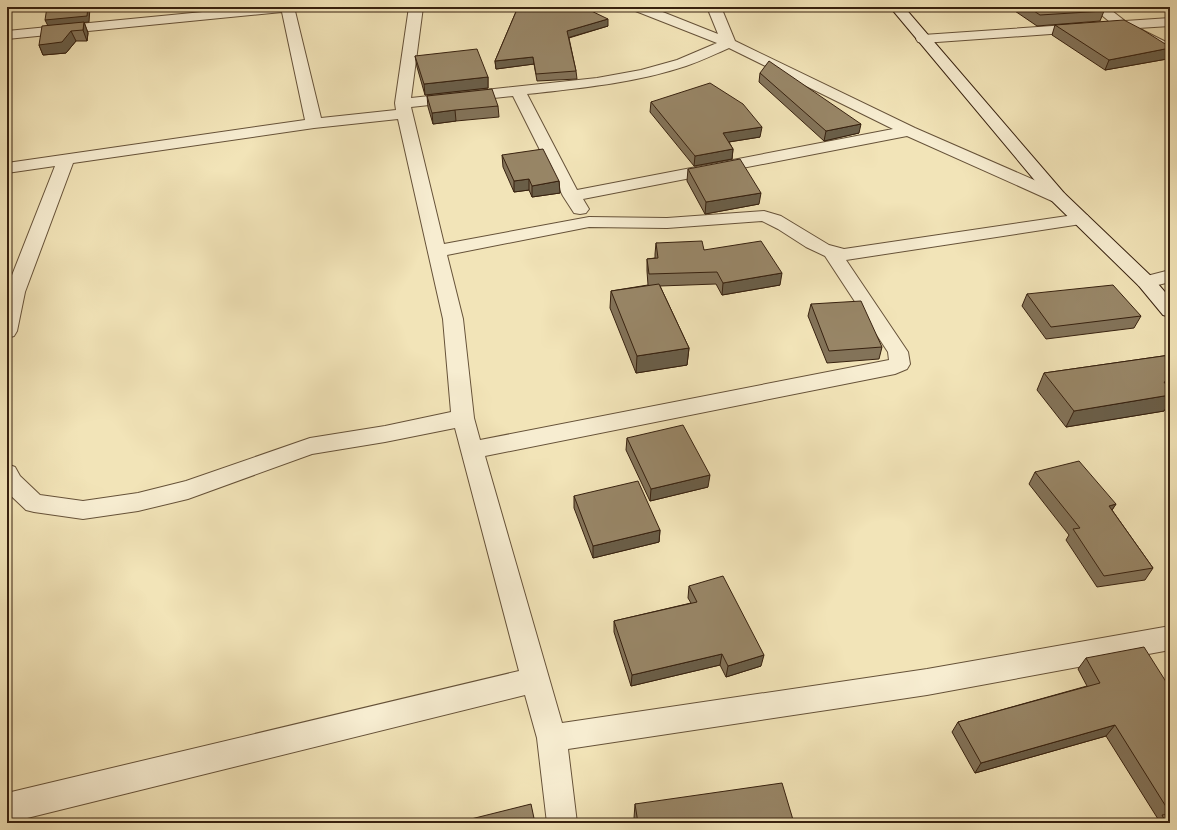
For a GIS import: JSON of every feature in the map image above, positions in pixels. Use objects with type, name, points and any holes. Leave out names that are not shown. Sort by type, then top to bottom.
[{"type":"street","points":[[416,7],[404,108],[453,319],[463,418],[552,738],[562,823]]},
{"type":"street","points":[[638,7],[729,43],[909,131],[1058,197]]},
{"type":"street","points":[[714,7],[729,43]]},
{"type":"street","points":[[897,7],[1058,197],[1146,282],[1170,311]]},
{"type":"street","points":[[1099,7],[1122,25],[1170,50]]},
{"type":"street","points":[[7,35],[282,8],[314,122]]},
{"type":"street","points":[[923,39],[1170,22]]},
{"type":"street","points":[[7,168],[518,91],[597,82],[642,74],[682,63],[729,43]]},
{"type":"street","points":[[518,91],[572,196],[589,222]]},
{"type":"street","points":[[572,196],[909,131]]},
{"type":"street","points":[[7,331],[15,292],[66,160]]},
{"type":"street","points":[[437,251],[589,222],[667,223],[764,216],[776,220],[825,251],[844,256],[1082,219]]},
{"type":"street","points":[[472,450],[888,369],[900,364],[898,352],[833,254]]},
{"type":"street","points":[[1146,282],[1170,276]]},
{"type":"street","points":[[7,473],[10,481],[34,503],[82,510],[138,502],[188,490],[310,446],[385,434],[463,418]]},
{"type":"street","points":[[552,738],[927,682],[1170,638]]},
{"type":"street","points":[[7,808],[535,680]]},
{"type":"building","points":[[47,7],[88,7],[87,16],[45,20]]},
{"type":"building","points":[[518,7],[583,7],[608,19],[567,31],[576,71],[536,74],[533,57],[495,61]]},
{"type":"building","points":[[1028,7],[1099,7],[1104,11],[1040,15]]},
{"type":"building","points":[[1124,20],[1143,30],[1170,48],[1109,60],[1055,25]]},
{"type":"building","points":[[84,22],[83,30],[71,31],[62,42],[39,45],[42,26]]},
{"type":"building","points":[[477,49],[488,77],[424,84],[415,56]]},
{"type":"building","points":[[769,61],[861,124],[826,131],[760,73]]},
{"type":"building","points":[[710,83],[743,104],[762,127],[723,133],[733,149],[695,156],[651,102]]},
{"type":"building","points":[[492,89],[498,106],[432,113],[427,96]]},
{"type":"building","points":[[543,149],[559,181],[532,186],[529,179],[514,181],[502,155]]},
{"type":"building","points":[[740,159],[761,193],[706,202],[688,169]]},
{"type":"building","points":[[702,241],[704,250],[761,241],[782,273],[723,283],[717,272],[649,274],[647,259],[658,258],[656,243]]},
{"type":"building","points":[[659,284],[689,348],[637,356],[611,291]]},
{"type":"building","points":[[1113,285],[1141,316],[1051,327],[1027,294]]},
{"type":"building","points":[[861,301],[882,347],[829,351],[811,304]]},
{"type":"building","points":[[1170,355],[1170,381],[1164,382],[1170,390],[1170,395],[1074,411],[1044,373]]},
{"type":"building","points":[[683,425],[710,475],[651,489],[627,438]]},
{"type":"building","points":[[1079,461],[1116,504],[1109,506],[1153,568],[1104,576],[1073,529],[1080,528],[1035,472]]},
{"type":"building","points":[[638,481],[660,530],[593,546],[574,496]]},
{"type":"building","points":[[723,576],[764,655],[728,666],[722,654],[632,675],[614,621],[697,602],[689,586]]},
{"type":"building","points":[[1144,647],[1170,688],[1170,813],[1115,725],[981,763],[958,722],[1100,683],[1086,658]]},
{"type":"building","points":[[782,783],[794,823],[638,823],[635,804]]},
{"type":"building","points":[[531,804],[535,823],[455,823]]},
{"type":"building","points":[[1170,814],[1170,823],[1166,823],[1162,815]]}]
